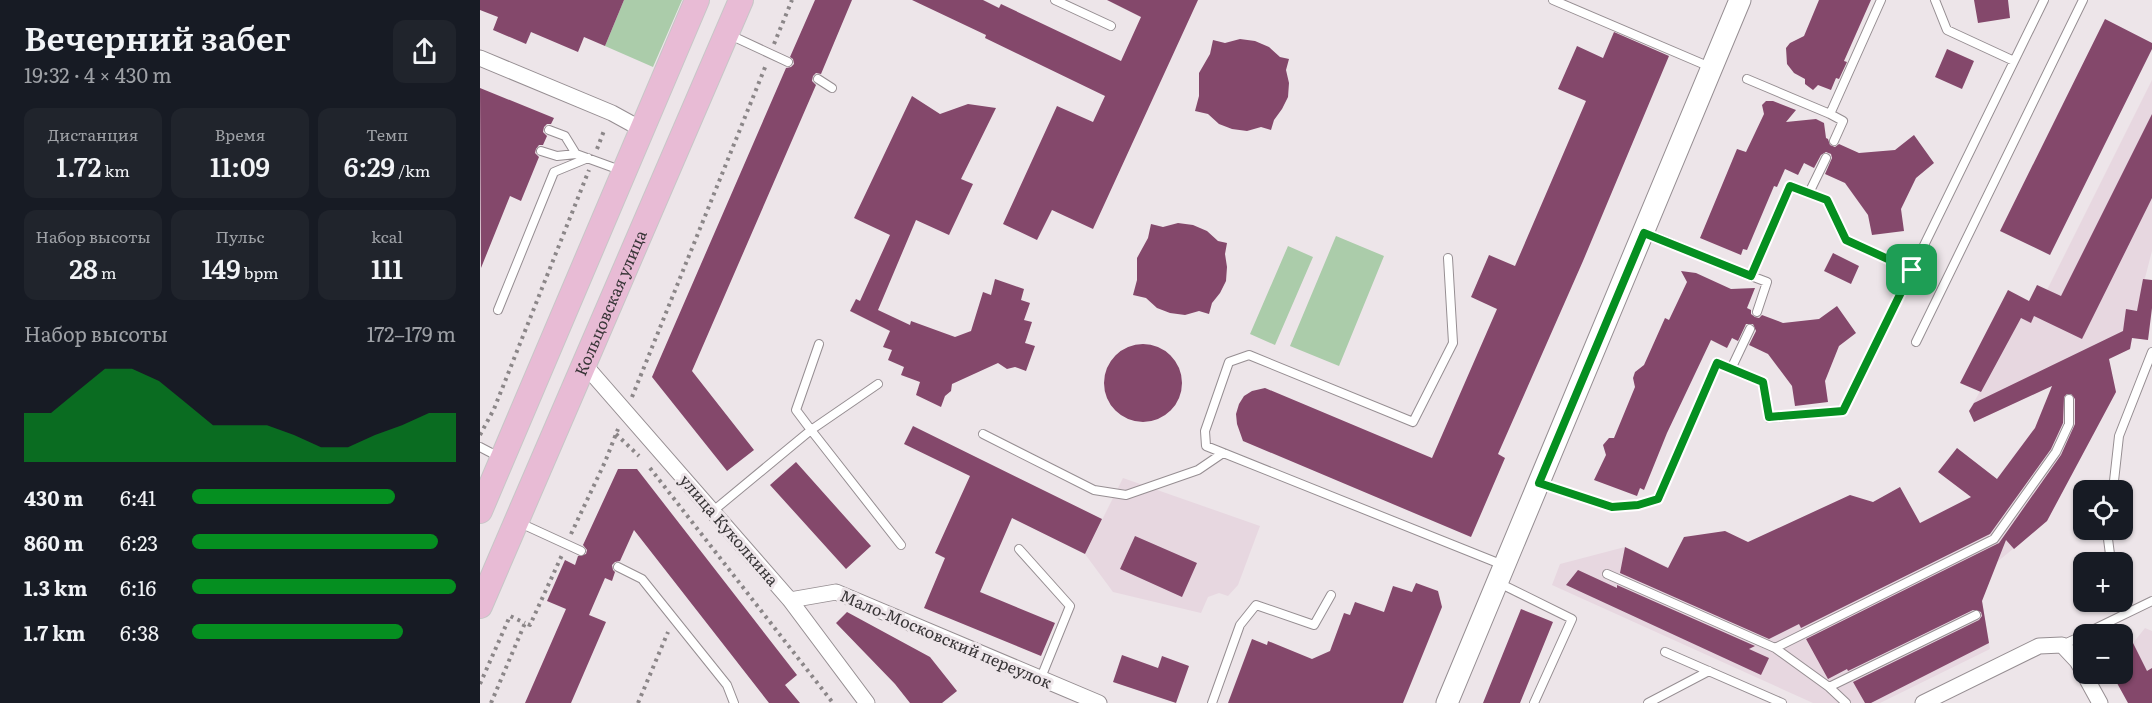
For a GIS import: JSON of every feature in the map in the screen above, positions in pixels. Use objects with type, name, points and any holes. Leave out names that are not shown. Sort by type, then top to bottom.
[{"type":"main road","points":[[480,511],[698,0]]},
{"type":"main road","name":"Кольцовская улица","points":[[480,606],[741,0]]},
{"type":"street","points":[[1447,703],[1740,0]]},
{"type":"street","points":[[480,58],[612,113],[643,130]]},
{"type":"street","name":"улица Куколкина","points":[[583,363],[790,600],[867,703]]},
{"type":"street","name":"Мало-Московский переулок","points":[[790,600],[836,592],[1099,703]]},
{"type":"street","points":[[1923,703],[2038,646],[2062,645],[2073,657]]},
{"type":"street","points":[[2090,684],[2100,703]]},
{"type":"lane","points":[[1054,0],[1111,26]]},
{"type":"lane","points":[[1553,0],[1711,68]]},
{"type":"lane","points":[[1578,10],[1582,0]]},
{"type":"lane","points":[[1830,114],[1881,0]]},
{"type":"lane","points":[[1935,0],[1947,30],[2014,61]]},
{"type":"lane","points":[[1539,483],[1612,507],[1638,505],[1658,499],[1717,363],[1763,382],[1769,417],[1843,411],[2044,0]]},
{"type":"lane","points":[[1916,342],[2083,0]]},
{"type":"lane","points":[[726,33],[788,63]]},
{"type":"lane","points":[[1747,79],[1843,121],[1833,141]]},
{"type":"lane","points":[[818,80],[832,87]]},
{"type":"lane","points":[[549,130],[566,136],[576,154]]},
{"type":"lane","points":[[541,152],[557,156],[576,154],[625,172]]},
{"type":"lane","points":[[1809,193],[1826,158]]},
{"type":"lane","points":[[498,310],[554,172],[591,159]]},
{"type":"lane","points":[[1751,276],[1790,186],[1827,200],[1846,240],[1912,270]]},
{"type":"lane","points":[[1644,233],[1767,282],[1757,312]]},
{"type":"lane","points":[[1448,258],[1453,343],[1413,422],[1250,355],[1229,362],[1205,431],[1206,446],[1501,574],[1572,619],[1534,703]]},
{"type":"lane","points":[[1731,369],[1750,329]]},
{"type":"lane","points":[[819,344],[796,410],[901,545]]},
{"type":"lane","points":[[2114,480],[2119,436],[2152,352]]},
{"type":"lane","points":[[713,511],[811,430],[878,384]]},
{"type":"lane","points":[[1775,648],[1994,539],[2056,452],[2069,424],[2069,399]]},
{"type":"lane","points":[[983,434],[1094,490],[1126,495],[1198,470],[1223,453]]},
{"type":"lane","points":[[480,447],[502,459]]},
{"type":"lane","points":[[516,521],[581,551]]},
{"type":"lane","points":[[1020,549],[1070,606],[1040,680]]},
{"type":"lane","points":[[618,567],[642,579],[727,685],[734,703]]},
{"type":"lane","points":[[1607,574],[1775,648],[1829,687],[1846,703]]},
{"type":"lane","points":[[1212,703],[1240,625],[1256,605],[1314,625],[1331,596]]},
{"type":"lane","points":[[2106,624],[2152,601]]},
{"type":"lane","points":[[1829,687],[1976,615]]},
{"type":"lane","points":[[2062,645],[2073,640]]},
{"type":"lane","points":[[1665,652],[1782,703]]},
{"type":"lane","points":[[1648,703],[1709,671]]},
{"type":"path","points":[[480,684],[510,616],[530,625],[605,462],[792,0]]},
{"type":"path","points":[[480,436],[494,409],[591,159],[612,113]]},
{"type":"path","points":[[616,434],[644,461],[833,703]]},
{"type":"path","points":[[638,703],[674,619]]},
{"type":"path","points":[[491,703],[525,623]]},
{"type":"shaded area","points":[[2152,80],[2152,251],[2138,305],[2148,340],[2132,338],[2130,349],[1974,422],[1969,411],[2021,318],[2031,322]]},
{"type":"shaded area","points":[[2113,378],[2116,392],[2047,521],[1997,562],[1982,600],[1990,649],[1880,703],[1813,703],[1552,585],[1560,564],[1625,547],[1772,616],[1977,505],[2035,428],[2045,403]]},
{"type":"shaded area","points":[[1123,478],[1260,526],[1238,585],[1228,596],[1219,593],[1208,597],[1201,613],[1113,592],[1085,554]]},
{"type":"shaded area","points":[[2145,628],[2152,631],[2152,703],[2128,703],[2118,684],[2133,684],[2133,643]]},
{"type":"green space","points":[[624,0],[682,0],[653,67],[605,46]]},
{"type":"green space","points":[[1336,236],[1384,256],[1339,366],[1290,346]]},
{"type":"green space","points":[[1288,246],[1313,257],[1275,345],[1250,334]]},
{"type":"building","points":[[480,0],[624,0],[605,46],[584,37],[578,52],[531,32],[526,44],[493,30],[498,17],[480,10]]},
{"type":"building","points":[[815,0],[852,0],[821,74],[816,73],[813,76],[812,81],[816,85],[692,371],[754,450],[727,471],[652,377],[786,68],[794,64],[790,57]]},
{"type":"building","points":[[912,0],[983,0],[999,8],[1001,4],[1121,61],[1141,17],[1107,0],[1198,0],[1093,229],[1052,210],[1037,240],[1003,224],[1057,106],[1093,122],[1105,96]]},
{"type":"building","points":[[1819,0],[1871,0],[1844,61],[1847,62],[1831,90],[1818,85],[1813,90],[1805,84],[1805,79],[1794,73],[1787,64],[1786,48],[1790,43],[1804,36]]},
{"type":"building","points":[[1974,0],[2008,0],[2010,18],[1978,23]]},
{"type":"building","points":[[2105,19],[2152,43],[2152,49],[2050,255],[2000,231]]},
{"type":"building","points":[[1614,32],[1669,56],[1583,261],[1498,454],[1505,458],[1471,537],[1243,441],[1237,424],[1236,414],[1239,404],[1244,396],[1252,391],[1265,388],[1432,458],[1497,309],[1471,297],[1489,255],[1515,266],[1586,101],[1558,89],[1577,46],[1603,58]]},
{"type":"building","points":[[1240,39],[1255,41],[1269,47],[1280,57],[1289,59],[1286,70],[1289,83],[1288,97],[1274,120],[1271,130],[1261,127],[1247,131],[1232,129],[1219,124],[1208,114],[1195,111],[1199,96],[1199,73],[1210,54],[1213,40],[1225,43]]},
{"type":"building","points":[[1947,49],[1974,61],[1962,89],[1935,77]]},
{"type":"building","points":[[480,88],[554,118],[551,124],[544,127],[543,132],[547,136],[543,145],[539,145],[536,149],[535,153],[539,157],[521,201],[510,196],[481,268]]},
{"type":"building","points":[[912,96],[940,114],[968,104],[996,108],[961,179],[973,184],[949,235],[916,220],[878,310],[910,325],[911,321],[955,337],[971,331],[983,292],[991,295],[995,279],[1024,289],[1021,300],[1030,303],[1024,320],[1032,322],[1025,343],[1035,346],[1026,371],[1015,367],[1007,369],[998,363],[952,384],[951,391],[945,396],[941,407],[916,395],[920,382],[901,375],[904,367],[888,360],[892,350],[883,347],[890,331],[850,311],[856,299],[860,301],[890,235],[854,218]]},
{"type":"building","points":[[1766,101],[1773,101],[1796,110],[1786,122],[1816,119],[1824,123],[1826,138],[1830,145],[1835,147],[1839,144],[1859,153],[1895,150],[1914,135],[1934,163],[1916,178],[1901,209],[1904,231],[1872,235],[1868,215],[1845,183],[1825,174],[1832,158],[1831,154],[1826,152],[1821,155],[1814,168],[1804,163],[1798,175],[1785,169],[1777,187],[1774,186],[1747,250],[1743,249],[1741,255],[1700,238],[1737,149],[1746,152],[1764,114],[1762,105]]},
{"type":"building","points":[[2152,114],[2152,198],[2082,339],[2034,316],[2031,323],[2021,318],[1981,392],[1960,383],[2008,290],[2029,301],[2037,285],[2061,296]]},
{"type":"building","points":[[1178,223],[1193,225],[1207,231],[1218,241],[1227,243],[1226,281],[1212,303],[1209,314],[1199,311],[1185,315],[1170,313],[1157,308],[1146,298],[1133,295],[1137,280],[1137,258],[1148,238],[1151,224],[1163,227]]},
{"type":"building","points":[[1833,253],[1859,266],[1851,284],[1824,271]]},
{"type":"building","points":[[1681,271],[1696,273],[1731,289],[1755,288],[1747,308],[1751,310],[1751,314],[1759,318],[1762,315],[1783,323],[1819,319],[1837,306],[1856,333],[1839,346],[1825,381],[1828,402],[1795,406],[1792,386],[1768,354],[1749,345],[1756,331],[1753,324],[1746,324],[1738,341],[1732,338],[1727,348],[1711,340],[1667,433],[1644,490],[1640,488],[1637,496],[1594,480],[1606,455],[1603,445],[1609,438],[1614,438],[1635,387],[1633,378],[1635,372],[1644,365],[1665,318],[1669,320],[1687,282]]},
{"type":"building","points":[[2143,279],[2152,280],[2152,308],[2148,340],[2132,338],[2130,349],[2109,359],[2116,392],[2047,521],[2014,549],[2006,540],[1982,601],[1989,643],[1871,703],[1865,703],[1853,682],[1979,620],[1982,616],[1981,612],[1973,610],[1828,679],[1806,639],[1999,543],[2061,455],[2075,424],[2075,399],[2071,394],[2064,397],[2063,423],[2051,449],[1990,534],[1801,628],[1799,624],[1769,639],[1620,573],[1625,547],[1668,568],[1684,537],[1725,531],[1748,542],[1850,495],[1873,502],[1900,487],[1920,523],[1971,497],[1938,472],[1957,448],[1997,479],[2035,428],[2052,386],[1974,422],[1969,411],[1974,403],[2123,331],[2126,309],[2137,311]]},
{"type":"building","points":[[1143,344],[1158,347],[1170,356],[1179,368],[1182,383],[1179,398],[1170,410],[1158,419],[1143,422],[1128,419],[1116,410],[1107,398],[1104,383],[1107,368],[1116,356],[1128,347]]},
{"type":"building","points":[[913,426],[1102,519],[1085,554],[1012,518],[980,592],[1055,623],[1041,656],[924,608],[945,558],[935,553],[970,476],[904,444]]},
{"type":"building","points":[[796,462],[871,546],[846,569],[770,485]]},
{"type":"building","points":[[618,469],[637,469],[797,675],[785,685],[800,703],[769,703],[634,530],[620,561],[612,565],[615,572],[612,581],[605,578],[589,615],[606,622],[571,703],[525,703],[566,609],[547,601],[565,560],[575,565],[578,556],[586,554],[587,550],[583,545]]},
{"type":"building","points":[[1135,536],[1197,563],[1182,597],[1120,569]]},
{"type":"building","points":[[1578,570],[1755,646],[1749,649],[1769,658],[1761,675],[1566,585]]},
{"type":"building","points":[[1416,583],[1438,591],[1442,607],[1403,703],[1228,703],[1252,639],[1267,645],[1268,641],[1312,659],[1330,651],[1344,613],[1350,615],[1355,602],[1384,612],[1393,586],[1412,592]]},
{"type":"building","points":[[1521,609],[1553,622],[1520,703],[1483,703]]},
{"type":"building","points":[[847,612],[930,657],[957,691],[942,703],[910,703],[895,684],[836,623]]},
{"type":"building","points":[[2133,643],[2147,671],[2152,668],[2152,703],[2128,703],[2118,684],[2133,684]]},
{"type":"building","points":[[1122,655],[1158,668],[1162,656],[1189,666],[1176,703],[1113,682]]},
{"type":"route","points":[[1790,186],[1827,200],[1846,240],[1912,270],[1843,411],[1769,417],[1763,382],[1717,363],[1658,499],[1638,505],[1612,507],[1539,483],[1644,233],[1751,276],[1790,186]]}]
